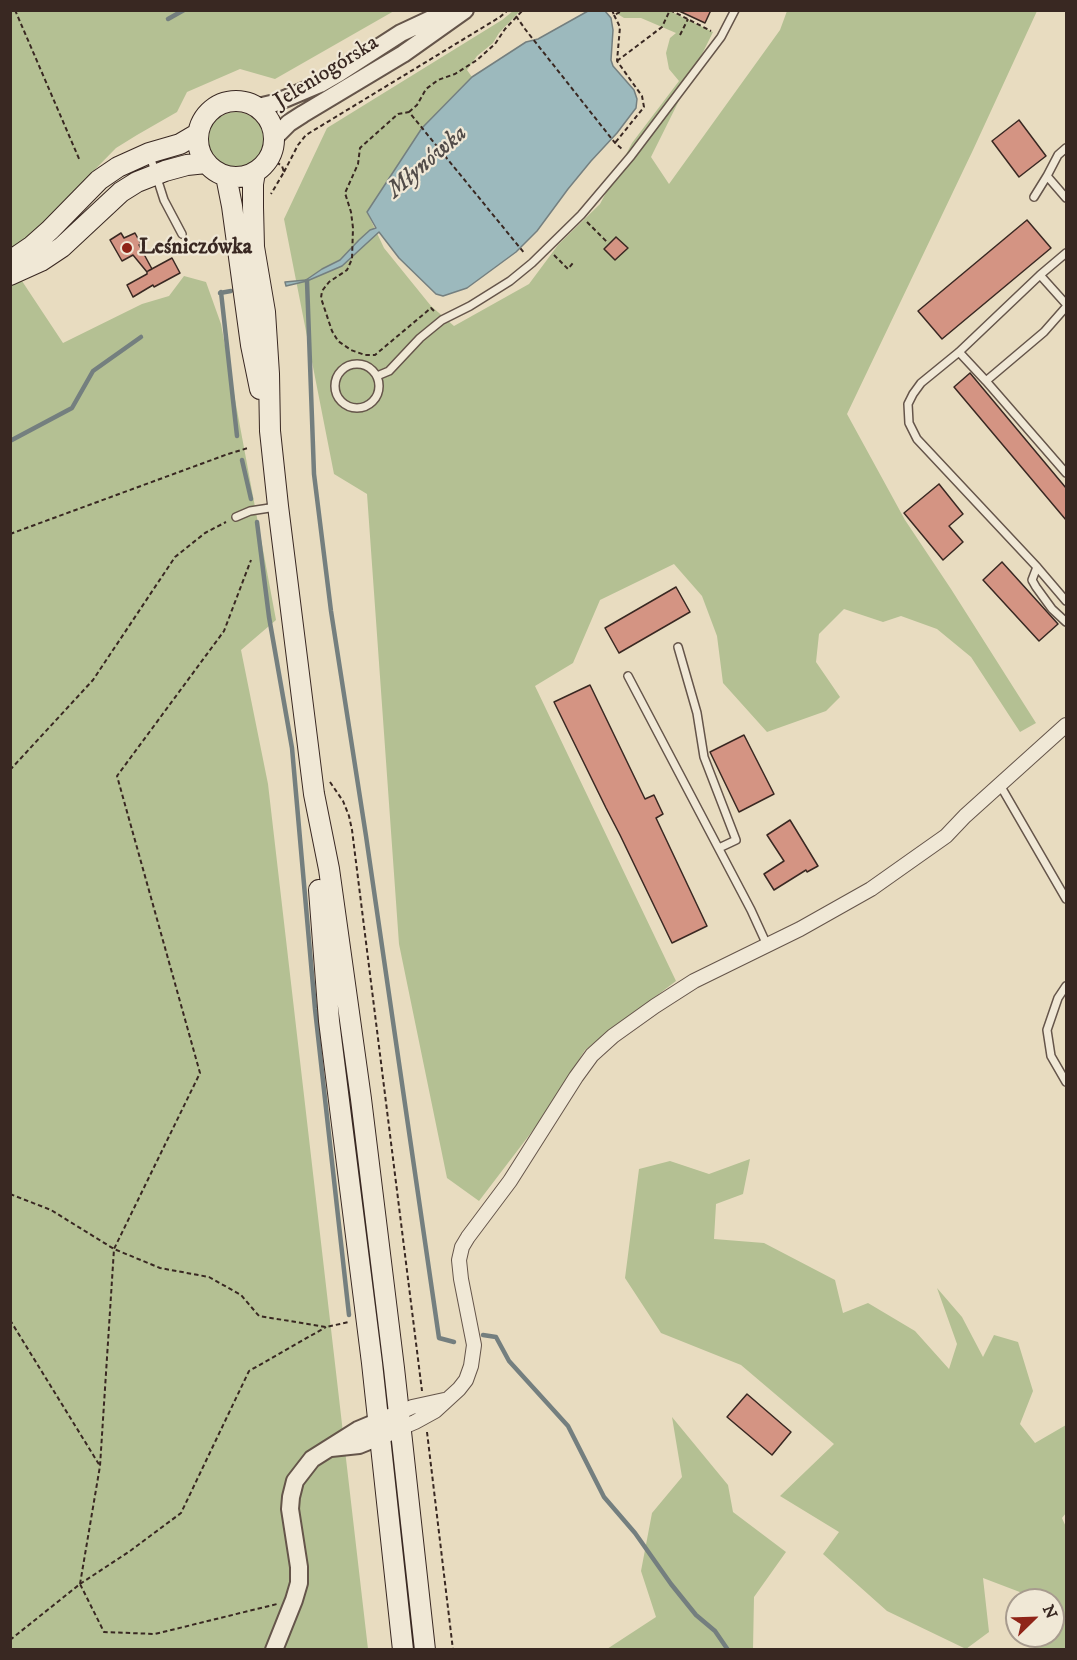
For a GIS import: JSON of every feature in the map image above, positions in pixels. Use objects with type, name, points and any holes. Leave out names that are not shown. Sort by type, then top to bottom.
[{"type":"main road","points":[[233,100],[244,101],[258,107],[270,120],[275,137],[270,158],[255,172],[246,176],[226,176],[217,172],[206,163],[199,148],[197,134],[204,116],[222,103],[233,100]]},
{"type":"main road","points":[[10,261],[32,246],[99,180],[118,167],[150,153],[180,144],[197,134]]},
{"type":"main road","points":[[10,275],[41,261],[62,247],[121,192],[137,182],[187,165],[206,163]]},
{"type":"main road","points":[[255,172],[254,247],[265,312],[270,431],[278,506],[314,794],[329,869],[361,1099],[425,1650]]},
{"type":"main road","points":[[226,176],[251,345],[270,431]]},
{"type":"main road","points":[[314,794],[317,870],[329,1021],[379,1429],[403,1650]]},
{"type":"street","name":"Jeleniogórska","points":[[258,107],[275,104],[320,84],[401,33],[455,10]]},
{"type":"street","name":"Jeleniogórska","points":[[275,137],[296,118],[403,54],[465,10]]},
{"type":"street","points":[[274,1650],[299,1583],[299,1567],[290,1509],[296,1481],[312,1459],[358,1430],[379,1429],[400,1420],[415,1422],[435,1411],[466,1380],[474,1345],[461,1279],[459,1260],[462,1247],[510,1181],[592,1055],[613,1036],[694,981],[800,929],[904,866],[946,836],[1066,725]]},
{"type":"lane","points":[[377,376],[389,371],[420,338],[442,320],[510,281],[548,249],[581,216],[631,156],[721,37],[735,10]]},
{"type":"lane","points":[[1034,197],[1058,155],[1066,148]]},
{"type":"lane","points":[[150,153],[164,200],[182,234]]},
{"type":"lane","points":[[1047,176],[1066,198]]},
{"type":"lane","points":[[1066,253],[959,352],[921,383],[908,404],[909,423],[917,439],[1066,601]]},
{"type":"lane","points":[[987,381],[1044,332],[1066,306],[1040,275]]},
{"type":"lane","points":[[959,352],[1066,473]]},
{"type":"lane","points":[[360,363],[373,370],[377,376],[379,390],[376,397],[366,406],[353,408],[346,405],[336,394],[336,379],[345,367],[360,363]]},
{"type":"lane","points":[[236,517],[250,511],[278,506]]},
{"type":"lane","points":[[1037,567],[1032,580],[1052,609],[1066,622]]},
{"type":"lane","points":[[678,647],[697,713],[704,757],[736,840],[719,848]]},
{"type":"lane","points":[[628,676],[751,910],[767,946]]},
{"type":"lane","points":[[1000,785],[1066,899]]},
{"type":"lane","points":[[1066,986],[1058,998],[1047,1029],[1051,1056],[1066,1082]]},
{"type":"path","points":[[15,10],[80,161]]},
{"type":"path","points":[[267,201],[298,145],[306,135],[508,10]]},
{"type":"path","points":[[442,320],[431,308],[375,355],[365,355],[351,350],[338,341],[329,324],[321,298],[322,291],[329,282],[347,270],[352,259],[353,228],[345,193],[358,164],[360,148],[398,114],[409,112],[417,105],[426,89],[438,80],[455,74],[477,60],[495,44],[505,28],[523,10]]},
{"type":"path","points":[[516,16],[615,143],[644,107],[642,96],[617,61],[620,27],[612,10]]},
{"type":"path","points":[[614,15],[624,10]]},
{"type":"path","points":[[617,61],[662,27],[670,10],[721,37]]},
{"type":"path","points":[[680,35],[688,19]]},
{"type":"path","points":[[409,112],[521,250]]},
{"type":"path","points":[[270,158],[282,166],[284,172]]},
{"type":"path","points":[[581,216],[608,243]]},
{"type":"path","points":[[548,249],[568,269],[573,263]]},
{"type":"path","points":[[10,534],[248,448]]},
{"type":"path","points":[[10,770],[93,680],[175,557],[205,533],[236,517]]},
{"type":"path","points":[[251,560],[224,631],[117,776],[200,1073],[114,1249],[100,1466],[80,1584],[104,1632],[155,1634],[294,1600]]},
{"type":"path","points":[[327,773],[350,816],[423,1401]]},
{"type":"path","points":[[10,1194],[51,1210],[114,1249],[160,1268],[209,1277],[241,1295],[260,1316],[326,1327]]},
{"type":"path","points":[[10,1640],[80,1584],[181,1513],[249,1371],[326,1327],[366,1319]]},
{"type":"path","points":[[10,1320],[100,1466]]},
{"type":"path","points":[[427,1432],[453,1650]]},
{"type":"green space","points":[[622,10],[670,11],[713,32],[651,157],[669,184],[780,30],[787,11],[1037,11],[847,414],[905,520],[1036,723],[1020,732],[971,657],[937,629],[901,616],[883,622],[844,609],[819,634],[816,662],[840,697],[826,711],[767,732],[723,683],[717,636],[702,596],[674,564],[600,600],[573,663],[535,686],[676,981],[585,1050],[540,1121],[479,1201],[447,1178],[399,944],[367,494],[334,474],[284,219],[327,128],[513,11],[520,11],[499,33],[493,43],[477,56],[467,70],[472,77],[422,128],[367,212],[384,248],[431,306],[454,326],[529,284],[558,245],[600,204],[632,143],[679,81],[669,69],[666,53],[670,38],[676,33],[641,18],[624,18],[616,13]]},
{"type":"green space","points":[[11,11],[394,11],[275,79],[240,69],[187,92],[177,112],[116,148],[22,244],[11,250]]},
{"type":"green space","points":[[231,112],[241,112],[256,120],[262,129],[264,140],[262,151],[256,160],[241,168],[231,168],[220,163],[213,156],[208,145],[208,135],[213,124],[220,117]]},
{"type":"green space","points":[[184,276],[206,282],[221,324],[276,620],[241,650],[268,784],[368,1649],[11,1649],[10,286],[22,281],[63,343],[142,304],[169,296]]},
{"type":"green space","points":[[750,1159],[743,1194],[716,1204],[714,1239],[764,1243],[835,1280],[843,1313],[868,1303],[915,1331],[949,1369],[957,1344],[937,1288],[962,1317],[983,1357],[994,1335],[1018,1342],[1033,1391],[1020,1424],[1035,1443],[1066,1425],[1066,1513],[1062,1518],[1066,1527],[1066,1649],[1035,1648],[1065,1648],[1065,1588],[1009,1588],[983,1578],[989,1632],[966,1649],[887,1611],[823,1554],[839,1532],[780,1496],[834,1444],[741,1365],[661,1333],[625,1278],[639,1169],[670,1161],[709,1174]]},
{"type":"green space","points":[[672,1417],[728,1485],[733,1512],[786,1552],[754,1597],[753,1649],[607,1649],[656,1617],[641,1571],[652,1513],[682,1477]]},
{"type":"water","points":[[588,11],[605,11],[611,18],[613,30],[611,60],[613,66],[634,90],[637,99],[636,108],[568,189],[537,231],[516,252],[467,288],[443,296],[436,294],[399,258],[379,232],[342,266],[307,281],[286,286],[285,282],[306,280],[340,260],[370,230],[376,228],[367,212],[422,128],[472,77],[526,42],[538,39]]},
{"type":"building","points":[[677,10],[711,10],[705,23]]},
{"type":"building","points":[[1019,120],[1046,156],[1019,177],[992,141]]},
{"type":"building","points":[[1027,220],[1051,248],[942,339],[918,311]]},
{"type":"building","points":[[121,233],[124,238],[135,233],[152,269],[172,258],[180,273],[133,297],[127,285],[147,272],[133,255],[122,261],[110,240]]},
{"type":"building","points":[[616,237],[628,248],[615,260],[604,249]]},
{"type":"building","points":[[970,373],[1066,488],[1066,520],[954,387]]},
{"type":"building","points":[[939,484],[963,514],[949,526],[963,542],[943,560],[904,513]]},
{"type":"building","points":[[1002,562],[1058,624],[1039,641],[983,580]]},
{"type":"building","points":[[676,587],[690,612],[619,653],[605,628]]},
{"type":"building","points":[[590,685],[645,799],[654,795],[663,814],[656,818],[707,926],[672,943],[554,702]]},
{"type":"building","points":[[744,735],[774,794],[739,812],[710,752]]},
{"type":"building","points":[[790,820],[818,866],[807,872],[806,870],[774,890],[764,874],[784,861],[767,835]]},
{"type":"building","points":[[747,1394],[791,1432],[772,1455],[727,1417]]},
{"type":"waterway","points":[[168,19],[184,10]]},
{"type":"waterway","points":[[307,281],[314,474],[331,611],[439,1338],[454,1342]]},
{"type":"waterway","name":"Młynówka","points":[[220,293],[231,291]]},
{"type":"waterway","points":[[221,292],[237,436]]},
{"type":"waterway","name":"Młynówka","points":[[10,441],[72,408],[93,371],[141,337]]},
{"type":"waterway","points":[[242,460],[251,499]]},
{"type":"waterway","points":[[257,522],[269,617],[292,748],[315,1009],[349,1315]]},
{"type":"waterway","points":[[483,1335],[496,1337],[509,1361],[568,1426],[604,1497],[635,1533],[696,1615],[715,1631],[728,1650]]},
{"type":"place","name":"Leśniczówka","points":[[127,248]]}]
